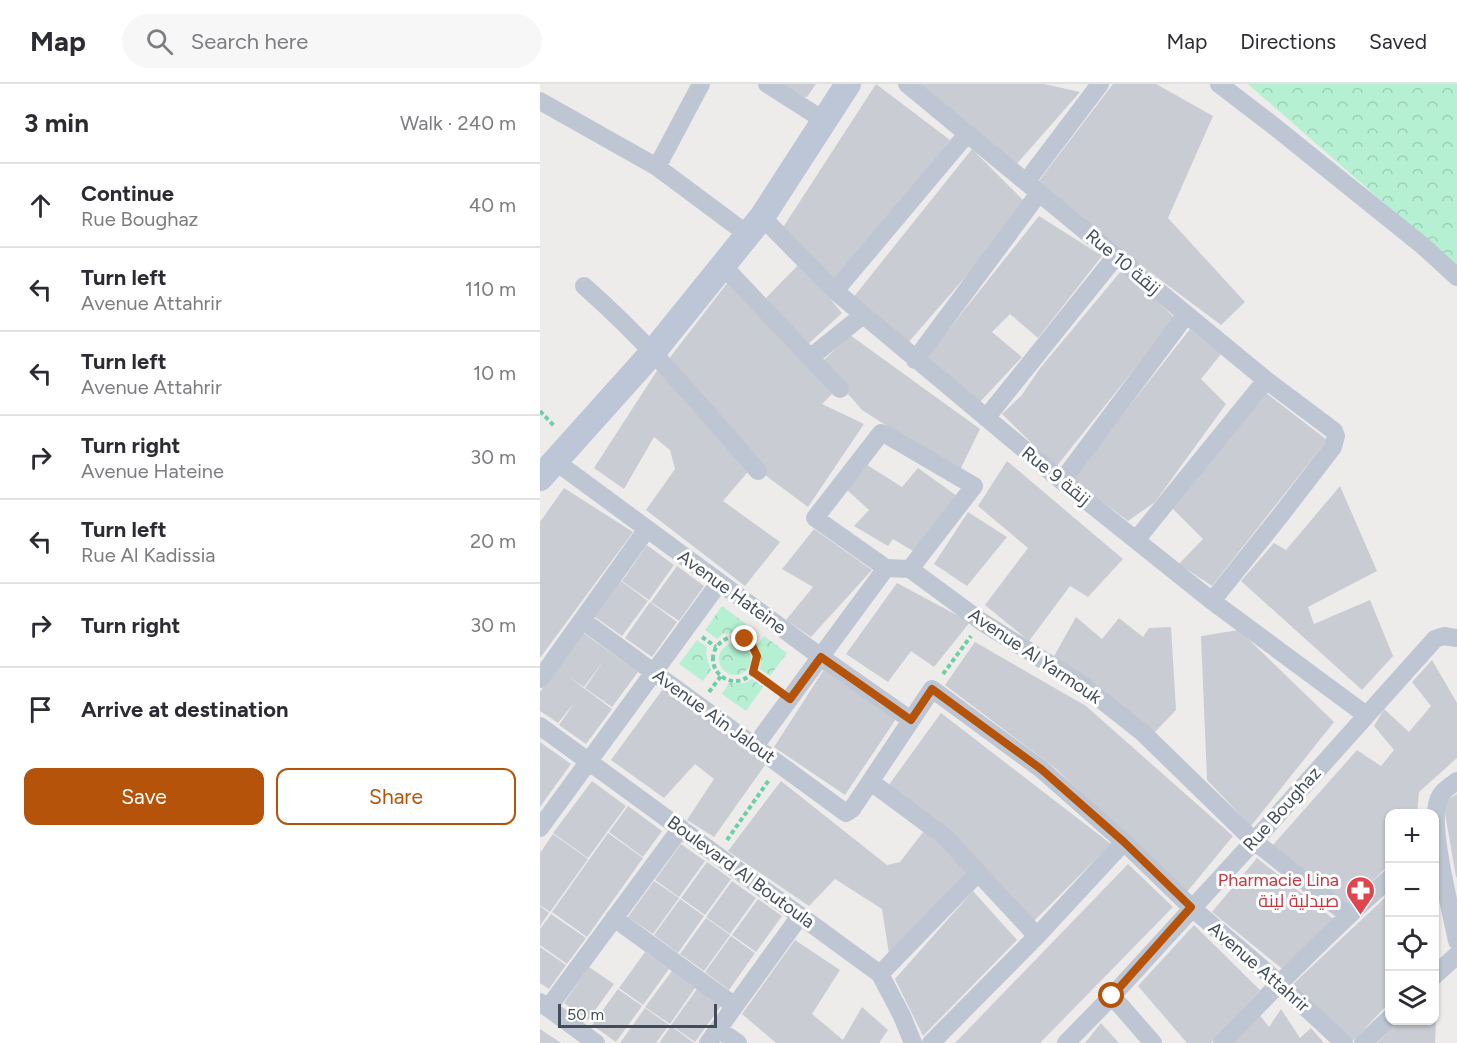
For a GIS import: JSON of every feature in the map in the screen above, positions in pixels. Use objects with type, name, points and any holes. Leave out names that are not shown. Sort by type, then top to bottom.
[{"type":"street","points":[[657,167],[701,84]]},
{"type":"street","points":[[766,84],[825,121]]},
{"type":"street","points":[[547,469],[653,352],[724,267],[755,226],[848,84]]},
{"type":"street","name":"Rue 10 زنقة","points":[[907,84],[1266,380],[1332,428],[1335,434],[1333,447],[1212,601]]},
{"type":"street","points":[[915,360],[1100,84]]},
{"type":"street","points":[[1219,84],[1423,246],[1457,277]]},
{"type":"street","name":"Rue 9 زنقة","points":[[540,101],[755,226],[1062,481],[1212,601],[1366,715]]},
{"type":"street","points":[[836,291],[968,134]]},
{"type":"street","points":[[986,418],[1116,256]]},
{"type":"street","points":[[724,267],[840,389]]},
{"type":"street","points":[[584,286],[653,352],[758,471]]},
{"type":"street","points":[[811,357],[862,315]]},
{"type":"street","points":[[1062,481],[1186,315]]},
{"type":"street","points":[[1136,540],[1266,380]]},
{"type":"street","points":[[881,433],[974,486],[910,569],[886,568],[815,518],[881,433]]},
{"type":"street","name":"Avenue Hateine","points":[[547,469],[647,529],[911,720]]},
{"type":"street","points":[[540,680],[647,529]]},
{"type":"street","points":[[755,746],[886,568]]},
{"type":"street","name":"Avenue Al Yarmouk","points":[[910,569],[982,622],[1080,683],[1143,733],[1254,841],[1347,915]]},
{"type":"street","points":[[540,828],[719,583]]},
{"type":"street","name":"Avenue Ain Jalout","points":[[582,620],[846,813],[852,809],[871,782]]},
{"type":"street","name":"Rue Boughaz","points":[[1066,1043],[1254,841],[1435,639],[1456,635]]},
{"type":"street","points":[[932,689],[871,782],[944,836],[1037,936]]},
{"type":"street","name":"Avenue Attahrir","points":[[932,689],[1041,769],[1344,1043]]},
{"type":"street","name":"Boulevard Al Boutoula","points":[[540,726],[880,974],[913,1043]]},
{"type":"street","points":[[1437,809],[1438,801],[1445,790],[1457,781]]},
{"type":"street","points":[[596,1043],[544,1005],[614,918],[681,828]]},
{"type":"street","points":[[931,1043],[1037,936],[1124,842]]},
{"type":"street","points":[[1439,856],[1457,941]]},
{"type":"street","points":[[880,974],[978,873]]},
{"type":"street","points":[[1222,1043],[1279,982],[1347,915],[1385,882]]},
{"type":"street","points":[[738,1043],[713,1036],[800,916]]},
{"type":"street","points":[[614,918],[735,1006]]},
{"type":"street","points":[[1439,971],[1457,955]]},
{"type":"street","points":[[1112,996],[1153,1043]]},
{"type":"street","points":[[1363,1043],[1385,1022]]},
{"type":"path","points":[[932,689],[982,622]]},
{"type":"path","points":[[731,637],[745,639],[751,643],[757,656],[753,672],[735,681],[721,676],[714,664],[713,657],[716,647],[731,637]]},
{"type":"path","points":[[753,672],[790,699]]},
{"type":"path","points":[[716,854],[780,764]]},
{"type":"green space","points":[[1248,84],[1457,84],[1457,267]]},
{"type":"green space","points":[[722,606],[746,624],[739,633],[723,634],[717,639],[705,630]]},
{"type":"green space","points":[[764,636],[787,653],[770,676],[760,669],[761,661],[756,646]]},
{"type":"green space","points":[[697,640],[707,647],[706,655],[711,670],[703,681],[679,664]]},
{"type":"green space","points":[[735,643],[747,647],[751,659],[747,671],[735,675],[723,671],[719,659],[723,647]]},
{"type":"green space","points":[[752,679],[763,687],[746,711],[722,694],[729,683],[745,683]]},
{"type":"building","points":[[776,84],[816,84],[807,97],[795,96]]},
{"type":"building","points":[[876,84],[950,140],[836,279],[782,229]]},
{"type":"building","points":[[914,84],[1044,84],[1080,92],[1015,166]]},
{"type":"building","points":[[1113,84],[1156,84],[1213,116],[1168,218],[1245,302],[1221,325],[1035,186]]},
{"type":"building","points":[[972,149],[1028,205],[907,344],[852,299]]},
{"type":"building","points":[[1039,216],[1102,256],[1038,338],[1010,314],[992,332],[1022,357],[980,402],[926,358]]},
{"type":"building","points":[[800,263],[842,313],[805,347],[766,298]]},
{"type":"building","points":[[1122,270],[1175,318],[1056,467],[1002,414],[1021,396],[1041,367]]},
{"type":"building","points":[[728,282],[837,389],[822,404],[864,424],[808,507],[761,472],[668,360]]},
{"type":"building","points":[[1190,329],[1221,354],[1201,379],[1226,404],[1155,502],[1128,521],[1072,479]]},
{"type":"building","points":[[850,335],[980,429],[959,472],[862,410],[821,363]]},
{"type":"building","points":[[660,366],[752,467],[723,501],[780,542],[745,586],[646,510],[675,469],[670,450],[654,437],[624,489],[594,468]]},
{"type":"building","points":[[1266,393],[1327,440],[1212,586],[1179,564],[1203,539],[1172,508]]},
{"type":"building","points":[[1007,461],[1123,559],[1088,597],[1070,586],[1029,641],[985,605],[1028,548],[978,506]]},
{"type":"building","points":[[864,463],[902,487],[918,468],[957,496],[913,551],[893,539],[888,546],[854,526],[869,510],[845,488]]},
{"type":"building","points":[[1340,486],[1377,571],[1308,607],[1314,624],[1370,600],[1393,656],[1362,690],[1241,581],[1274,543],[1286,550]]},
{"type":"building","points":[[564,488],[633,532],[540,658],[540,522]]},
{"type":"building","points":[[968,512],[1007,537],[967,586],[934,564]]},
{"type":"building","points":[[814,529],[872,570],[811,637],[786,620],[813,587],[782,569]]},
{"type":"building","points":[[647,545],[674,565],[649,600],[622,581]]},
{"type":"building","points":[[677,566],[704,586],[679,621],[651,602]]},
{"type":"building","points":[[621,581],[648,601],[622,636],[595,617]]},
{"type":"building","points":[[897,583],[970,622],[934,667],[911,651],[888,682],[846,654]]},
{"type":"building","points":[[650,602],[677,622],[652,657],[625,638]]},
{"type":"building","points":[[1076,617],[1102,639],[1119,618],[1143,637],[1149,628],[1171,627],[1176,710],[1155,732],[1105,693],[1053,658]]},
{"type":"building","points":[[1239,630],[1334,722],[1251,826],[1207,780],[1201,636]]},
{"type":"building","points":[[582,632],[638,672],[612,707],[585,688],[604,660],[584,687],[569,677],[612,709],[586,744],[559,725],[575,702],[558,723],[540,711],[540,692]]},
{"type":"building","points":[[975,642],[1086,706],[1233,836],[1187,892],[1056,769],[945,685]]},
{"type":"building","points":[[1432,660],[1457,703],[1457,758],[1419,792],[1417,809],[1385,809],[1385,869],[1347,906],[1272,846],[1357,750],[1381,766],[1394,750],[1374,726],[1384,709],[1409,732],[1431,706],[1412,682]]},
{"type":"building","points":[[825,668],[898,716],[845,795],[774,747]]},
{"type":"building","points":[[663,689],[765,765],[714,837],[687,820],[714,779],[695,764],[664,798],[611,760]]},
{"type":"building","points":[[941,713],[1111,844],[1032,923],[888,786]]},
{"type":"building","points":[[540,742],[571,764],[540,807]]},
{"type":"building","points":[[592,781],[626,806],[588,858],[553,833]]},
{"type":"building","points":[[781,781],[887,865],[900,862],[927,827],[970,871],[889,954],[882,909],[835,879],[809,906],[728,851]]},
{"type":"building","points":[[1457,794],[1457,877],[1456,877],[1443,802]]},
{"type":"building","points":[[628,806],[662,831],[643,857],[609,832]]},
{"type":"building","points":[[608,833],[643,858],[587,937],[552,912]]},
{"type":"building","points":[[553,834],[588,859],[550,912],[540,905],[540,853]]},
{"type":"building","points":[[681,844],[705,861],[679,897],[655,880]]},
{"type":"building","points":[[1257,858],[1336,921],[1285,971],[1212,912]]},
{"type":"building","points":[[707,862],[731,879],[705,915],[681,898]]},
{"type":"building","points":[[1128,864],[1173,907],[1040,1043],[955,1043]]},
{"type":"building","points":[[654,881],[679,898],[653,934],[628,917]]},
{"type":"building","points":[[732,881],[756,898],[730,934],[706,917]]},
{"type":"building","points":[[973,891],[1017,940],[923,1036],[895,979]]},
{"type":"building","points":[[1385,898],[1385,1007],[1352,1042],[1291,986]]},
{"type":"building","points":[[680,899],[704,916],[678,953],[654,935]]},
{"type":"building","points":[[758,899],[782,916],[756,952],[732,935]]},
{"type":"building","points":[[540,906],[549,913],[540,926]]},
{"type":"building","points":[[551,914],[586,938],[567,964],[540,945],[540,929]]},
{"type":"building","points":[[706,918],[730,935],[704,971],[680,954]]},
{"type":"building","points":[[1194,925],[1260,990],[1211,1043],[1187,1043],[1138,986]]},
{"type":"building","points":[[731,936],[755,953],[729,990],[705,972]]},
{"type":"building","points":[[795,940],[840,970],[812,1014],[843,1040],[862,1007],[888,1030],[879,1043],[776,1043],[742,1014]]},
{"type":"building","points":[[540,947],[566,965],[549,989],[540,983]]},
{"type":"building","points":[[645,952],[669,969],[643,1005],[619,988]]},
{"type":"building","points":[[589,967],[614,984],[588,1020],[564,1003]]},
{"type":"building","points":[[672,971],[695,988],[670,1024],[645,1007]]},
{"type":"building","points":[[618,989],[642,1006],[616,1042],[592,1025]]},
{"type":"building","points":[[697,989],[721,1006],[695,1042],[671,1025]]},
{"type":"building","points":[[645,1008],[669,1025],[656,1043],[620,1043]]},
{"type":"building","points":[[1281,1009],[1300,1038],[1311,1028],[1324,1043],[1231,1043],[1259,1014],[1269,1027]]},
{"type":"building","points":[[1101,1023],[1119,1043],[1085,1043]]},
{"type":"building","points":[[1395,1025],[1436,1025],[1435,1043],[1377,1043]]},
{"type":"building","points":[[671,1026],[694,1043],[659,1043]]},
{"type":"building","points":[[540,1029],[561,1043],[540,1043]]},
{"type":"place","name":"Pharmacie Lina صيدلية لينة","points":[[1360,916]]},
{"type":"route","points":[[745,639],[751,643],[757,656],[753,672],[790,699],[821,657],[911,720],[932,689],[1041,769],[1124,842],[1191,907],[1112,996]]}]
